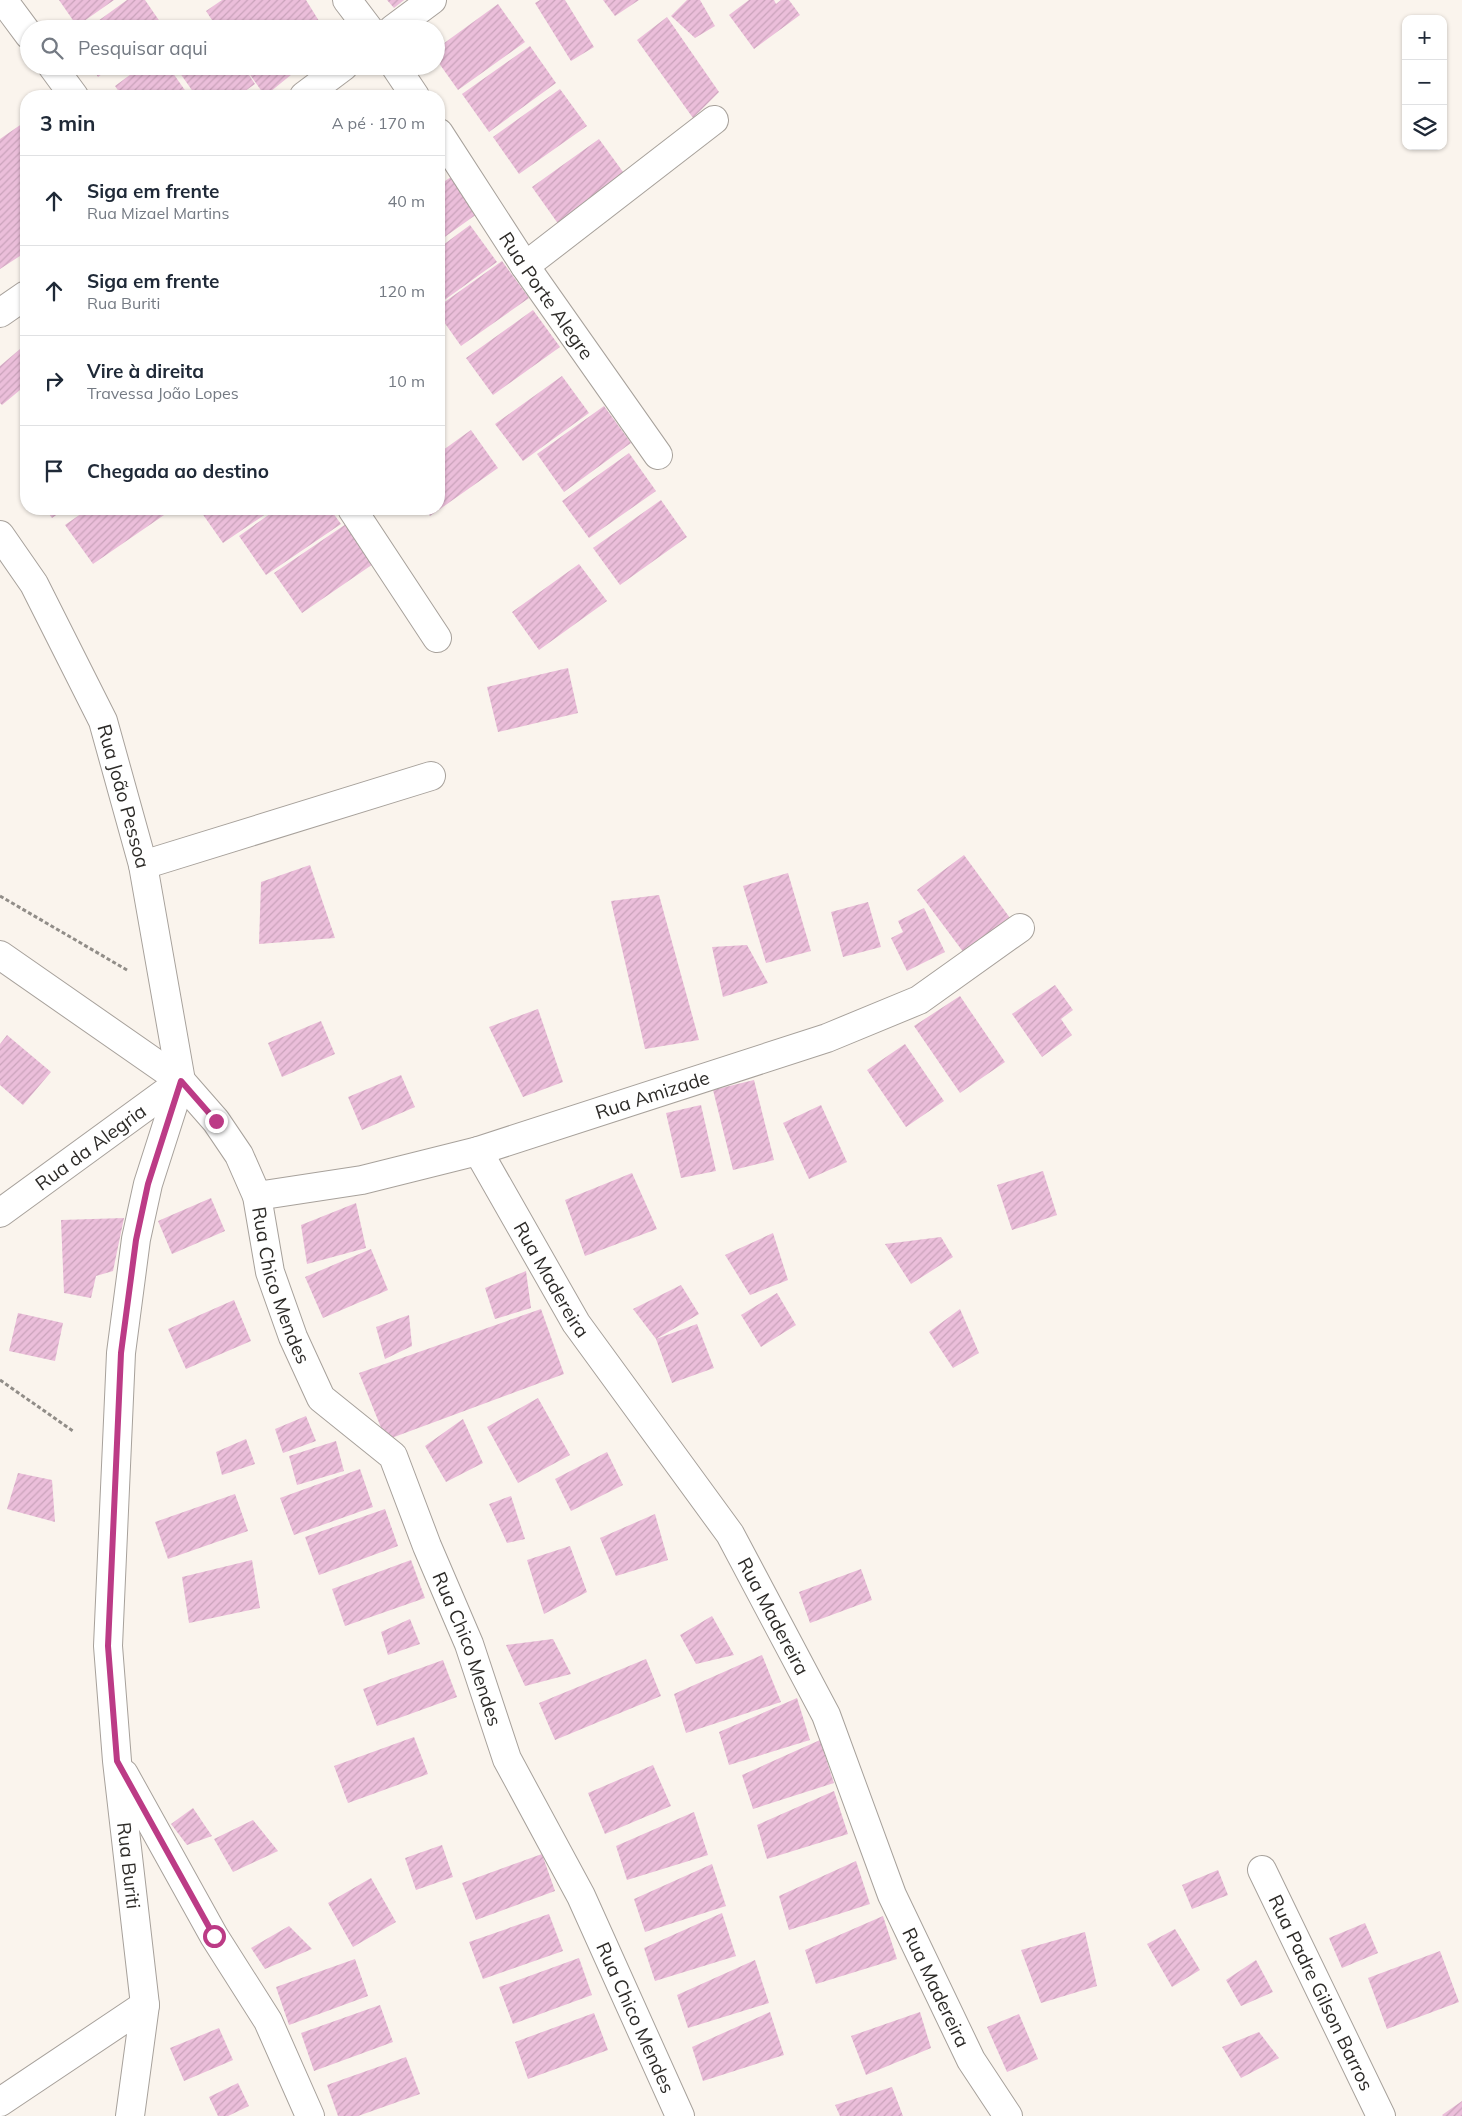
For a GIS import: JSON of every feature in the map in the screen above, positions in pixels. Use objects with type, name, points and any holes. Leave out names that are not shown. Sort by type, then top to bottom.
[{"type":"street","points":[[4,0],[20,22]]},
{"type":"street","points":[[347,0],[362,20]]},
{"type":"street","points":[[405,20],[432,0]]},
{"type":"street","points":[[59,75],[70,90]]},
{"type":"street","points":[[312,90],[332,75]]},
{"type":"street","points":[[401,75],[411,90]]},
{"type":"street","points":[[525,266],[714,120]]},
{"type":"street","name":"Rua Porte Alegre","points":[[445,142],[525,266],[658,455]]},
{"type":"street","points":[[0,313],[20,300]]},
{"type":"street","points":[[356,515],[437,638]]},
{"type":"street","name":"Rua João Pessoa","points":[[0,535],[34,584],[103,721],[143,865],[181,1081]]},
{"type":"street","points":[[143,865],[431,776]]},
{"type":"street","name":"Rua Amizade","points":[[257,1196],[362,1180],[478,1150],[836,1034],[919,1000],[1020,928]]},
{"type":"street","name":"Rua Chico Mendes","points":[[0,954],[181,1081],[216,1121],[239,1155],[257,1196],[270,1272],[293,1337],[321,1398],[393,1456],[427,1546],[468,1644],[507,1759],[581,1896],[680,2116]]},
{"type":"street","name":"Rua da Alegria","points":[[0,1213],[181,1081]]},
{"type":"street","name":"Rua Buriti","points":[[130,2116],[145,2005],[117,1761],[108,1646],[121,1353],[136,1240],[148,1184],[181,1081]]},
{"type":"street","name":"Rua Madereira","points":[[478,1150],[576,1323],[730,1534],[826,1716],[892,1896],[971,2060],[1008,2116]]},
{"type":"street","points":[[117,1761],[214,1936],[268,2021],[310,2116]]},
{"type":"street","name":"Rua Padre Gilson Barros","points":[[1262,1870],[1381,2116]]},
{"type":"street","points":[[0,2102],[145,2005]]},
{"type":"path","points":[[0,896],[164,991]]},
{"type":"path","points":[[0,1380],[73,1431]]},
{"type":"building","points":[[59,0],[114,0],[86,20],[73,20]]},
{"type":"building","points":[[127,0],[145,0],[159,20],[99,20]]},
{"type":"building","points":[[222,0],[306,0],[318,20],[212,20],[206,11]]},
{"type":"building","points":[[387,0],[404,0],[394,8]]},
{"type":"building","points":[[540,0],[565,0],[594,47],[571,61],[535,3]]},
{"type":"building","points":[[603,0],[639,0],[615,16]]},
{"type":"building","points":[[687,0],[700,0],[715,26],[695,38],[671,16]]},
{"type":"building","points":[[749,0],[774,0],[776,4],[781,0],[789,0],[800,15],[754,49],[729,15]]},
{"type":"building","points":[[498,4],[525,42],[458,90],[445,72],[445,42]]},
{"type":"building","points":[[667,17],[719,92],[693,118],[637,40]]},
{"type":"building","points":[[530,46],[556,83],[489,132],[462,94]]},
{"type":"building","points":[[130,75],[174,75],[185,90],[118,90],[115,86]]},
{"type":"building","points":[[181,75],[249,75],[255,84],[246,90],[192,90]]},
{"type":"building","points":[[250,75],[291,75],[272,90],[261,90]]},
{"type":"building","points":[[560,89],[587,126],[519,174],[493,137]]},
{"type":"building","points":[[20,125],[20,256],[0,269],[0,139]]},
{"type":"building","points":[[599,139],[626,176],[559,225],[532,187]]},
{"type":"building","points":[[451,177],[477,214],[445,237],[445,181]]},
{"type":"building","points":[[470,225],[497,262],[445,300],[445,244]]},
{"type":"building","points":[[502,261],[529,298],[461,346],[445,323],[445,302]]},
{"type":"building","points":[[533,310],[560,347],[493,395],[466,358]]},
{"type":"building","points":[[20,349],[20,390],[2,405],[0,403],[0,366]]},
{"type":"building","points":[[562,376],[589,413],[523,461],[495,424]]},
{"type":"building","points":[[604,406],[631,443],[564,492],[537,454]]},
{"type":"building","points":[[471,430],[498,468],[445,505],[445,449]]},
{"type":"building","points":[[629,453],[656,491],[589,538],[562,501]]},
{"type":"building","points":[[661,500],[687,537],[620,585],[593,548]]},
{"type":"building","points":[[79,515],[164,515],[93,564],[65,525]]},
{"type":"building","points":[[203,515],[264,515],[223,543]]},
{"type":"building","points":[[269,515],[334,515],[341,524],[266,575],[239,536]]},
{"type":"building","points":[[349,522],[376,562],[302,613],[274,573]]},
{"type":"building","points":[[579,564],[607,601],[539,650],[512,612]]},
{"type":"building","points":[[568,668],[578,713],[498,732],[487,687]]},
{"type":"building","points":[[964,855],[1010,918],[964,953],[917,890]]},
{"type":"building","points":[[310,865],[335,938],[259,944],[261,882]]},
{"type":"building","points":[[788,873],[811,951],[766,963],[743,886]]},
{"type":"building","points":[[659,895],[699,1040],[645,1049],[611,901]]},
{"type":"building","points":[[868,902],[881,947],[843,957],[831,912]]},
{"type":"building","points":[[924,908],[945,952],[907,971],[891,938],[903,932],[898,921]]},
{"type":"building","points":[[747,945],[768,983],[723,997],[712,947]]},
{"type":"building","points":[[1055,985],[1073,1010],[1061,1019],[1072,1035],[1042,1057],[1012,1014]]},
{"type":"building","points":[[960,996],[1005,1062],[960,1093],[914,1026]]},
{"type":"building","points":[[538,1009],[563,1082],[523,1097],[489,1027]]},
{"type":"building","points":[[321,1021],[335,1054],[282,1077],[268,1043]]},
{"type":"building","points":[[7,1035],[51,1072],[23,1105],[0,1085],[0,1044]]},
{"type":"building","points":[[905,1044],[944,1101],[906,1127],[867,1070]]},
{"type":"building","points":[[401,1075],[415,1107],[362,1130],[348,1097]]},
{"type":"building","points":[[754,1080],[774,1160],[733,1170],[713,1090]]},
{"type":"building","points":[[701,1105],[716,1171],[681,1178],[666,1113]]},
{"type":"building","points":[[821,1105],[847,1162],[809,1179],[783,1123]]},
{"type":"building","points":[[1043,1171],[1057,1215],[1012,1230],[997,1185]]},
{"type":"building","points":[[632,1173],[657,1229],[585,1256],[565,1200]]},
{"type":"building","points":[[211,1198],[225,1231],[172,1254],[158,1221]]},
{"type":"building","points":[[356,1203],[366,1248],[307,1264],[301,1225]]},
{"type":"building","points":[[124,1218],[113,1271],[96,1276],[91,1298],[64,1293],[61,1220]]},
{"type":"building","points":[[773,1233],[788,1280],[750,1295],[725,1255]]},
{"type":"building","points":[[941,1237],[953,1257],[911,1284],[885,1244]]},
{"type":"building","points":[[371,1249],[388,1290],[323,1318],[305,1277]]},
{"type":"building","points":[[526,1271],[531,1308],[495,1319],[485,1288]]},
{"type":"building","points":[[681,1285],[699,1314],[656,1339],[633,1309]]},
{"type":"building","points":[[777,1293],[796,1325],[761,1347],[741,1315]]},
{"type":"building","points":[[234,1300],[251,1341],[186,1369],[168,1329]]},
{"type":"building","points":[[541,1309],[564,1374],[386,1440],[359,1373]]},
{"type":"building","points":[[960,1309],[979,1353],[953,1368],[929,1332]]},
{"type":"building","points":[[18,1313],[63,1323],[55,1361],[9,1351]]},
{"type":"building","points":[[409,1315],[412,1346],[385,1359],[376,1327]]},
{"type":"building","points":[[697,1324],[714,1368],[672,1383],[656,1339]]},
{"type":"building","points":[[538,1398],[570,1455],[518,1483],[487,1427]]},
{"type":"building","points":[[306,1416],[316,1441],[283,1453],[275,1429]]},
{"type":"building","points":[[463,1419],[483,1463],[446,1482],[425,1446]]},
{"type":"building","points":[[246,1439],[255,1464],[222,1475],[216,1452]]},
{"type":"building","points":[[336,1441],[344,1471],[297,1485],[289,1456]]},
{"type":"building","points":[[607,1452],[623,1485],[571,1511],[555,1479]]},
{"type":"building","points":[[360,1469],[373,1507],[294,1535],[280,1498]]},
{"type":"building","points":[[18,1473],[52,1480],[55,1522],[7,1509]]},
{"type":"building","points":[[235,1494],[248,1531],[168,1559],[155,1522]]},
{"type":"building","points":[[511,1496],[525,1539],[507,1543],[489,1504]]},
{"type":"building","points":[[385,1509],[398,1546],[319,1575],[305,1537]]},
{"type":"building","points":[[655,1514],[668,1560],[616,1576],[600,1538]]},
{"type":"building","points":[[570,1546],[587,1592],[544,1614],[527,1560]]},
{"type":"building","points":[[252,1560],[260,1608],[189,1623],[182,1577]]},
{"type":"building","points":[[411,1560],[425,1598],[345,1626],[332,1589]]},
{"type":"building","points":[[861,1569],[872,1600],[810,1623],[799,1592]]},
{"type":"building","points":[[712,1616],[734,1655],[696,1664],[680,1635]]},
{"type":"building","points":[[410,1619],[420,1644],[388,1655],[381,1632]]},
{"type":"building","points":[[553,1639],[571,1674],[525,1686],[506,1645]]},
{"type":"building","points":[[762,1655],[781,1702],[686,1733],[674,1694]]},
{"type":"building","points":[[646,1659],[661,1696],[555,1740],[539,1703]]},
{"type":"building","points":[[443,1660],[457,1697],[377,1726],[363,1689]]},
{"type":"building","points":[[797,1698],[810,1740],[729,1765],[719,1732]]},
{"type":"building","points":[[414,1737],[428,1774],[348,1803],[334,1766]]},
{"type":"building","points":[[820,1740],[834,1783],[753,1809],[742,1775]]},
{"type":"building","points":[[653,1765],[671,1806],[605,1834],[588,1793]]},
{"type":"building","points":[[834,1791],[848,1834],[767,1859],[757,1825]]},
{"type":"building","points":[[193,1808],[212,1836],[187,1845],[171,1824]]},
{"type":"building","points":[[694,1812],[708,1855],[627,1880],[616,1846]]},
{"type":"building","points":[[253,1820],[278,1851],[233,1872],[214,1839]]},
{"type":"building","points":[[442,1845],[453,1877],[416,1890],[405,1858]]},
{"type":"building","points":[[542,1854],[555,1891],[476,1920],[462,1883]]},
{"type":"building","points":[[856,1861],[870,1904],[789,1930],[779,1896]]},
{"type":"building","points":[[712,1864],[726,1906],[645,1932],[634,1899]]},
{"type":"building","points":[[1218,1870],[1228,1895],[1192,1909],[1182,1885]]},
{"type":"building","points":[[371,1878],[396,1922],[353,1947],[328,1903]]},
{"type":"building","points":[[722,1913],[736,1956],[655,1981],[644,1948]]},
{"type":"building","points":[[549,1914],[563,1951],[483,1979],[469,1942]]},
{"type":"building","points":[[883,1916],[897,1959],[816,1984],[805,1950]]},
{"type":"building","points":[[1365,1923],[1378,1953],[1342,1968],[1329,1938]]},
{"type":"building","points":[[289,1926],[312,1949],[265,1969],[251,1948]]},
{"type":"building","points":[[1175,1929],[1200,1970],[1172,1987],[1147,1944]]},
{"type":"building","points":[[1085,1932],[1097,1986],[1041,2003],[1021,1950]]},
{"type":"building","points":[[1440,1951],[1459,2002],[1387,2029],[1368,1978]]},
{"type":"building","points":[[579,1958],[592,1995],[513,2024],[499,1987]]},
{"type":"building","points":[[355,1959],[368,1996],[289,2025],[276,1987]]},
{"type":"building","points":[[755,1960],[769,2003],[688,2028],[677,1995]]},
{"type":"building","points":[[1256,1960],[1273,1992],[1241,2006],[1226,1980]]},
{"type":"building","points":[[380,2005],[393,2042],[314,2071],[301,2033]]},
{"type":"building","points":[[770,2012],[784,2055],[703,2081],[692,2047]]},
{"type":"building","points":[[920,2012],[931,2048],[866,2075],[851,2036]]},
{"type":"building","points":[[594,2013],[608,2050],[528,2079],[515,2042]]},
{"type":"building","points":[[1019,2014],[1038,2059],[1007,2072],[987,2027]]},
{"type":"building","points":[[219,2028],[233,2060],[184,2081],[170,2048]]},
{"type":"building","points":[[1259,2032],[1279,2058],[1241,2078],[1222,2047]]},
{"type":"building","points":[[406,2057],[420,2094],[358,2116],[338,2116],[327,2085]]},
{"type":"building","points":[[238,2083],[249,2106],[228,2116],[218,2116],[209,2097]]},
{"type":"building","points":[[892,2087],[903,2116],[840,2116],[835,2105]]},
{"type":"building","points":[[1462,2101],[1462,2116],[1442,2115]]},
{"type":"route","points":[[214,1936],[117,1761],[108,1646],[121,1353],[136,1240],[148,1184],[181,1081],[216,1121]]}]
